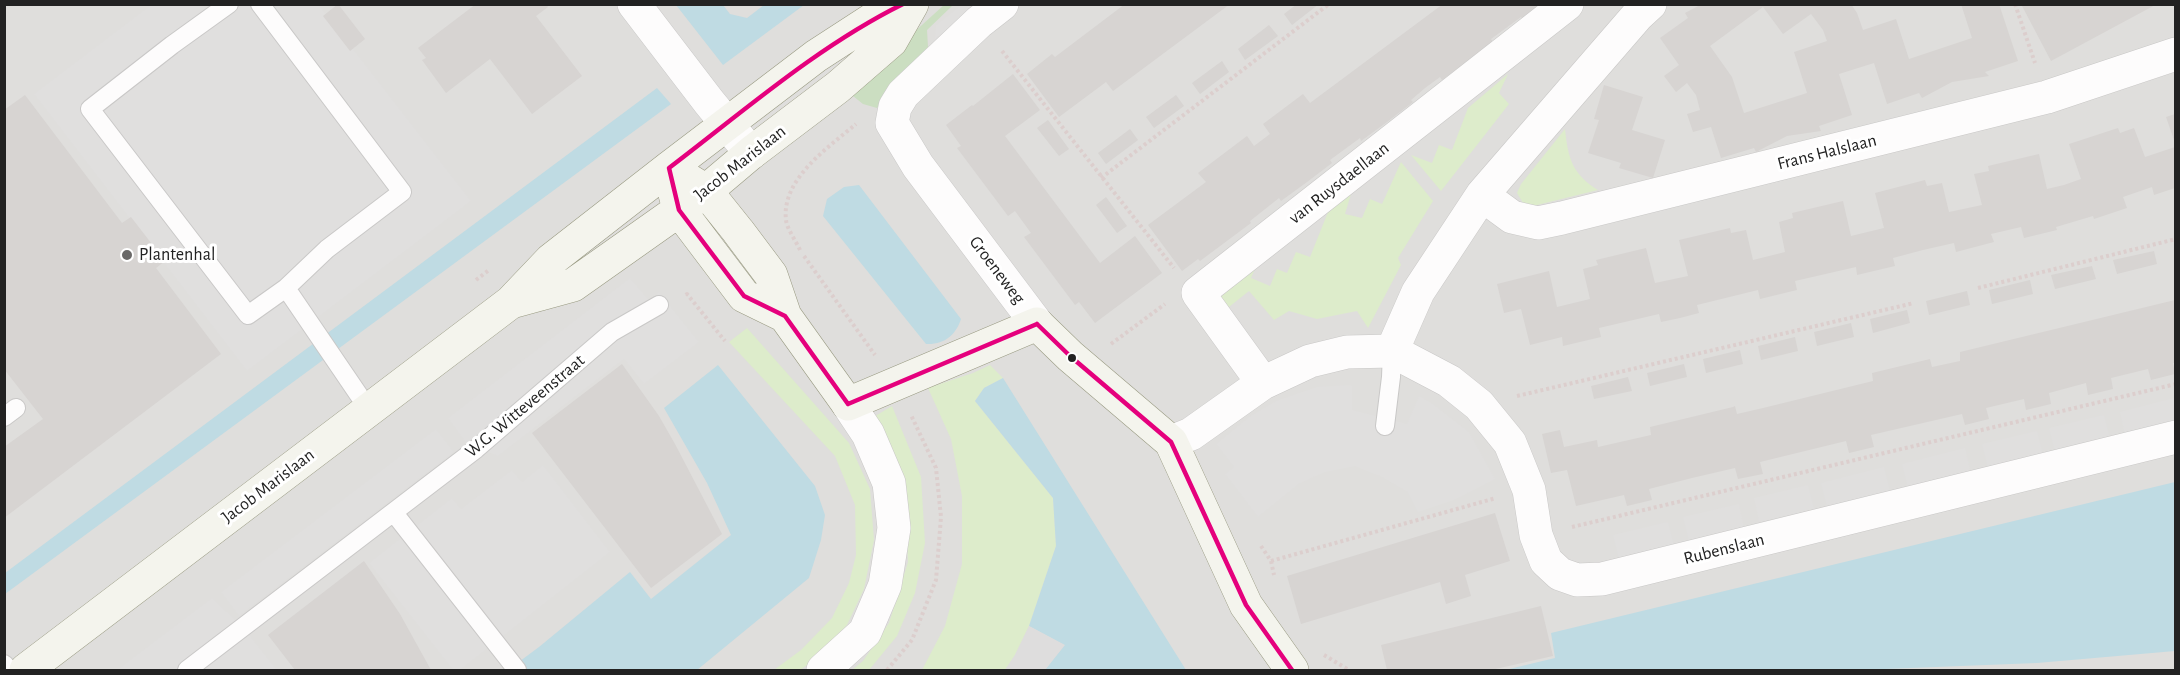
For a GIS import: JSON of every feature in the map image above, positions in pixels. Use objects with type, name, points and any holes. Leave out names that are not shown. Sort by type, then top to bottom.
[{"type":"main road","name":"Jacob Marislaan","points":[[26,670],[511,302],[551,260],[816,56],[873,19],[904,4]]},
{"type":"main road","name":"Jacob Marislaan","points":[[511,302],[573,285],[706,191],[751,153],[838,87],[891,41],[912,4]]},
{"type":"main road","points":[[669,168],[706,191],[771,276],[785,316],[848,404],[1037,324]]},
{"type":"main road","points":[[669,168],[679,210],[744,296],[785,316]]},
{"type":"main road","name":"Groeneweg","points":[[1037,324],[1070,356],[1171,442],[1246,605],[1292,670]]},
{"type":"street","points":[[634,4],[751,153]]},
{"type":"street","name":"van Ruysdaellaan","points":[[1263,383],[1198,293],[1567,4]]},
{"type":"street","points":[[1171,442],[1191,434],[1263,383],[1310,361],[1347,352],[1392,351],[1418,292],[1482,195],[1638,8]]},
{"type":"street","points":[[877,121],[895,107],[903,94],[991,13]]},
{"type":"street","name":"Frans Halslaan","points":[[1482,195],[1512,217],[1538,223],[1554,220],[2047,97],[2175,54]]},
{"type":"street","name":"Groeneweg","points":[[877,121],[918,166],[1037,324]]},
{"type":"street","name":"Rubenslaan","points":[[1392,351],[1449,381],[1479,405],[1510,443],[1529,490],[1536,535],[1546,561],[1560,574],[1577,580],[1602,579],[2175,437]]},
{"type":"street","points":[[823,670],[865,632],[885,585],[894,528],[889,483],[868,435],[848,404]]},
{"type":"lane","points":[[230,4],[172,45],[90,109],[248,315],[286,288],[327,249],[402,192],[260,4]]},
{"type":"lane","points":[[286,288],[369,410]]},
{"type":"lane","name":"W.G. Witteveenstraat","points":[[187,670],[476,449],[612,332],[659,305]]},
{"type":"lane","points":[[1385,426],[1392,351]]},
{"type":"lane","points":[[394,513],[513,665]]},
{"type":"lane","points":[[4,664],[10,670]]},
{"type":"path","points":[[1101,178],[1329,4]]},
{"type":"path","points":[[991,13],[1101,178],[1174,268]]},
{"type":"path","points":[[825,285],[802,253],[785,221],[788,199],[796,179],[813,160],[877,121]]},
{"type":"path","points":[[1978,288],[2175,239]]},
{"type":"path","points":[[659,305],[665,312],[687,294],[725,341]]},
{"type":"path","points":[[1089,370],[1098,353],[1171,300]]},
{"type":"path","points":[[1479,405],[1914,303]]},
{"type":"path","points":[[1536,535],[2175,384]]},
{"type":"path","points":[[1271,561],[1529,490]]},
{"type":"shaded area","points":[[5,5],[2175,5],[2175,670],[5,670]]},
{"type":"shaded area","points":[[151,5],[319,5],[471,201],[247,371],[34,94]]},
{"type":"shaded area","points":[[961,5],[980,5],[935,39],[936,25]]},
{"type":"shaded area","points":[[630,278],[649,300],[659,292],[699,342],[644,384],[624,359],[498,456],[466,443],[448,418]]},
{"type":"shaded area","points":[[1352,385],[1352,410],[1407,424],[1419,396],[1433,404],[1469,432],[1495,479],[1454,500],[1418,512],[1408,492],[1382,477],[1355,466],[1325,472],[1300,483],[1258,517],[1225,474],[1234,467],[1216,444],[1249,417],[1276,401],[1317,387]]},
{"type":"shaded area","points":[[2174,398],[2175,424],[2125,436],[2120,412]]},
{"type":"shaded area","points":[[2104,415],[2110,439],[2055,452],[2049,428]]},
{"type":"shaded area","points":[[436,429],[454,452],[239,616],[221,592]]},
{"type":"shaded area","points":[[2037,431],[2043,455],[1988,468],[1982,444]]},
{"type":"shaded area","points":[[1965,448],[1971,473],[1908,488],[1902,464]]},
{"type":"shaded area","points":[[543,465],[610,552],[460,670],[453,670],[369,563],[452,498],[461,509],[512,470],[522,482]]},
{"type":"shaded area","points":[[1884,467],[1890,491],[1827,507],[1821,483]]},
{"type":"shaded area","points":[[1808,485],[1814,509],[1759,522],[1754,498]]},
{"type":"shaded area","points":[[1739,504],[1744,528],[1689,541],[1683,517]]},
{"type":"shaded area","points":[[1668,522],[1674,546],[1619,559],[1613,535]]},
{"type":"shaded area","points":[[212,598],[243,627],[277,670],[117,670]]},
{"type":"green space","points":[[944,5],[952,6],[927,30],[928,47],[877,108],[863,104],[848,92]]},
{"type":"green space","points":[[1508,74],[1499,93],[1509,104],[1441,191],[1411,155],[1432,163],[1439,145],[1452,150],[1468,108]]},
{"type":"green space","points":[[1565,129],[1573,164],[1582,178],[1598,190],[1533,206],[1523,203],[1517,193],[1521,184]]},
{"type":"green space","points":[[1401,162],[1433,201],[1398,258],[1401,265],[1368,328],[1357,311],[1317,319],[1289,311],[1274,320],[1249,291],[1224,311],[1218,297],[1257,264],[1251,278],[1270,286],[1277,269],[1287,273],[1296,252],[1310,257],[1328,212],[1351,194],[1345,214],[1362,218],[1370,199],[1382,204]]},
{"type":"green space","points":[[747,328],[849,443],[870,489],[874,540],[864,589],[847,625],[813,661],[800,670],[774,670],[801,650],[832,618],[849,583],[856,555],[855,505],[835,456],[729,342]]},
{"type":"green space","points":[[990,365],[1003,378],[984,388],[975,401],[1053,498],[1056,546],[1029,626],[1005,670],[922,670],[945,626],[962,564],[962,496],[951,439],[928,388]]},
{"type":"green space","points":[[892,406],[921,477],[925,543],[915,593],[897,636],[869,670],[852,670],[863,661],[889,623],[908,562],[904,484],[872,418]]},
{"type":"water","points":[[676,5],[723,5],[730,14],[747,18],[764,5],[804,5],[723,65]]},
{"type":"water","points":[[657,88],[671,104],[5,594],[5,573]]},
{"type":"water","points":[[859,185],[961,319],[956,330],[944,341],[926,344],[823,216],[827,199],[844,187]]},
{"type":"water","points":[[718,365],[815,486],[825,515],[821,540],[809,578],[697,670],[508,670],[630,572],[651,599],[731,535],[707,483],[664,408]]},
{"type":"water","points":[[1003,378],[1186,670],[1045,670],[1064,645],[1029,626],[1056,546],[1053,498],[975,401],[984,388]]},
{"type":"water","points":[[2175,482],[2175,651],[2037,663],[1860,670],[1505,670],[1555,658],[1551,633]]},
{"type":"pier","points":[[1029,626],[1065,645],[1045,670],[1005,670],[1015,655]]},
{"type":"building","points":[[338,4],[365,39],[350,51],[323,16]]},
{"type":"building","points":[[476,4],[546,4],[548,7],[536,16],[582,76],[532,114],[490,59],[446,93],[422,60],[426,58],[418,48]]},
{"type":"building","points":[[1125,4],[1230,4],[1113,91],[1106,82],[1059,117],[1027,74],[1052,54],[1055,57]]},
{"type":"building","points":[[1297,4],[1319,4],[1292,25],[1284,14]]},
{"type":"building","points":[[1443,4],[1543,4],[1491,39],[1493,42],[1442,80],[1440,77],[1425,88],[1411,100],[1413,102],[1387,122],[1361,141],[1360,138],[1330,160],[1332,163],[1307,182],[1281,201],[1279,198],[1250,221],[1251,223],[1200,261],[1198,259],[1182,271],[1148,225],[1206,182],[1198,173],[1247,136],[1254,146],[1270,134],[1263,124],[1303,94],[1310,103]]},
{"type":"building","points":[[1702,4],[1851,4],[1863,30],[1896,19],[1909,59],[1972,38],[1961,4],[1999,4],[2018,61],[1985,72],[1989,76],[1952,82],[1922,98],[1919,93],[1887,104],[1874,63],[1839,74],[1852,115],[1819,126],[1821,131],[1787,136],[1756,152],[1754,148],[1721,158],[1711,127],[1693,132],[1687,114],[1700,110],[1696,95],[1687,83],[1676,92],[1664,76],[1679,65],[1660,38],[1688,18],[1685,13]],"holes":[[[1763,7],[1783,34],[1811,14],[1823,30],[1827,41],[1794,52],[1807,93],[1744,113],[1732,77],[1710,46]]]},
{"type":"building","points":[[2021,4],[2157,4],[2051,61]]},
{"type":"building","points":[[1269,25],[1278,36],[1245,60],[1238,49]]},
{"type":"building","points":[[1222,61],[1229,72],[1200,94],[1192,83]]},
{"type":"building","points":[[1013,74],[1040,110],[1005,136],[1100,263],[1135,236],[1162,273],[1095,323],[1079,302],[1075,305],[1024,237],[1031,233],[1015,211],[1008,216],[957,148],[961,146],[946,125]]},
{"type":"building","points":[[1604,85],[1643,97],[1632,130],[1665,140],[1653,178],[1619,168],[1621,163],[1588,153],[1599,120],[1594,119]]},
{"type":"building","points":[[25,95],[122,223],[131,217],[165,261],[156,268],[221,354],[4,518],[4,447],[43,419],[4,369],[4,110]]},
{"type":"building","points":[[1176,95],[1184,106],[1154,128],[1146,117]]},
{"type":"building","points":[[2175,114],[2175,143],[2166,117]]},
{"type":"building","points":[[1048,120],[1069,149],[1059,156],[1037,128]]},
{"type":"building","points":[[2118,128],[2120,133],[2134,128],[2145,157],[2175,147],[2175,188],[2154,195],[2152,187],[2123,197],[2127,208],[2094,219],[2093,216],[2056,227],[2057,230],[2024,238],[2021,227],[1991,234],[1994,242],[1956,252],[1954,243],[1923,250],[1893,258],[1895,266],[1857,275],[1856,267],[1795,281],[1797,290],[1760,299],[1758,290],[1697,305],[1699,313],[1680,318],[1661,322],[1659,314],[1599,328],[1601,337],[1563,346],[1562,337],[1530,345],[1521,309],[1504,313],[1497,284],[1549,271],[1557,307],[1590,299],[1583,269],[1598,265],[1596,260],[1646,248],[1655,283],[1688,276],[1679,240],[1730,228],[1731,233],[1746,230],[1753,260],[1785,252],[1779,222],[1793,218],[1792,213],[1843,201],[1851,236],[1884,228],[1875,193],[1925,180],[1927,186],[1942,183],[1949,212],[1982,205],[1974,174],[1989,171],[1988,166],[2039,154],[2047,189],[2064,185],[2081,179],[2069,144]]},
{"type":"building","points":[[1130,129],[1138,140],[1106,164],[1098,153]]},
{"type":"building","points":[[1106,197],[1127,226],[1117,233],[1096,205]]},
{"type":"building","points":[[2154,251],[2157,264],[2117,274],[2113,260]]},
{"type":"building","points":[[2092,266],[2096,279],[2055,289],[2051,275]]},
{"type":"building","points":[[2030,280],[2033,294],[1992,304],[1989,290]]},
{"type":"building","points":[[1967,291],[1970,305],[1929,315],[1926,301]]},
{"type":"building","points":[[2175,300],[2175,363],[2173,363],[2175,374],[2151,380],[2148,369],[2111,378],[2113,389],[2088,395],[2086,383],[2049,393],[2051,404],[2026,410],[2024,399],[1986,408],[1989,419],[1965,425],[1962,414],[1871,435],[1874,447],[1849,453],[1846,441],[1760,462],[1763,474],[1738,479],[1735,468],[1692,478],[1649,489],[1652,500],[1627,506],[1624,495],[1576,506],[1567,470],[1551,473],[1542,434],[1560,430],[1564,447],[1597,440],[1598,447],[1651,435],[1650,427],[1735,406],[1737,414],[1763,408],[1873,381],[1872,373],[1930,359],[1932,367],[1960,361],[1960,352]]},
{"type":"building","points":[[1907,310],[1910,323],[1873,333],[1870,319]]},
{"type":"building","points":[[1851,323],[1854,337],[1817,346],[1814,332]]},
{"type":"building","points":[[1795,337],[1798,351],[1761,360],[1758,346]]},
{"type":"building","points":[[1740,350],[1743,364],[1706,373],[1703,359]]},
{"type":"building","points":[[622,364],[659,416],[722,534],[651,588],[532,433]]},
{"type":"building","points":[[1684,364],[1687,377],[1650,386],[1647,373]]},
{"type":"building","points":[[1628,377],[1632,391],[1594,399],[1591,386]]},
{"type":"building","points":[[1495,513],[1510,561],[1465,575],[1471,596],[1446,604],[1440,582],[1301,624],[1287,576]]},
{"type":"building","points":[[364,561],[400,614],[431,670],[295,670],[268,635]]},
{"type":"building","points":[[1541,606],[1553,656],[1491,670],[1387,670],[1381,645]]},
{"type":"transit line","points":[[848,404],[785,316],[744,296],[679,210],[669,168],[811,59],[903,4]]},
{"type":"transit line","points":[[1037,324],[1070,356],[1171,442],[1246,605],[1292,670]]},
{"type":"transit line","points":[[848,404],[1037,324]]},
{"type":"place","name":"Plantenhal","points":[[127,255]]}]
